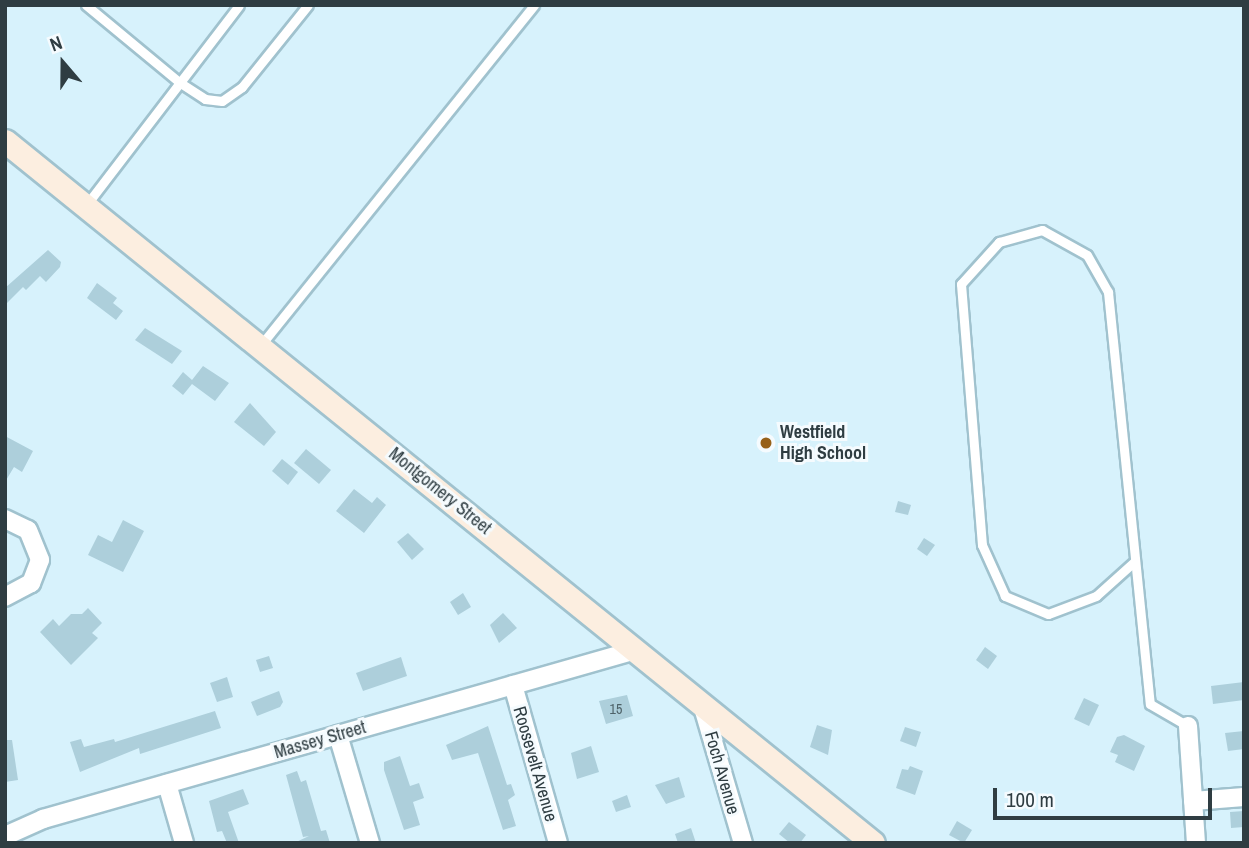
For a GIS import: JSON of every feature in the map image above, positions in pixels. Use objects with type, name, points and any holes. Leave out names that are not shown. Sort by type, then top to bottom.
[{"type":"main road","name":"Montgomery Street","points":[[5,141],[873,843]]},
{"type":"street","points":[[5,519],[29,530],[40,560],[31,583],[5,597]]},
{"type":"street","name":"Massey Street","points":[[5,835],[43,819],[636,650]]},
{"type":"street","name":"Roosevelt Avenue","points":[[513,685],[558,843]]},
{"type":"street","name":"Foch Avenue","points":[[702,704],[743,843]]},
{"type":"street","points":[[1188,726],[1196,843]]},
{"type":"street","points":[[338,735],[370,843]]},
{"type":"street","points":[[167,783],[184,843]]},
{"type":"street","points":[[1194,801],[1244,797]]},
{"type":"lane","points":[[86,5],[179,82],[205,99],[222,101],[242,87],[308,5]]},
{"type":"lane","points":[[86,206],[239,5]]},
{"type":"lane","points":[[260,346],[534,5]]},
{"type":"lane","points":[[1135,561],[1096,596],[1048,614],[1005,596],[982,545],[961,284],[999,242],[1042,230],[1087,256],[1108,292],[1150,704],[1188,726]]},
{"type":"building","points":[[48,250],[61,262],[60,267],[46,282],[40,276],[26,290],[23,287],[5,305],[5,288]]},
{"type":"building","points":[[97,283],[117,298],[113,303],[123,311],[116,320],[87,298]]},
{"type":"building","points":[[145,328],[182,351],[172,364],[135,340]]},
{"type":"building","points":[[203,366],[229,383],[215,401],[192,384],[183,395],[172,386],[183,372],[192,380]]},
{"type":"building","points":[[250,403],[276,432],[264,446],[234,422]]},
{"type":"building","points":[[5,436],[33,451],[22,472],[14,467],[5,482]]},
{"type":"building","points":[[306,449],[331,470],[319,484],[294,463]]},
{"type":"building","points":[[282,459],[298,472],[288,485],[272,471]]},
{"type":"building","points":[[354,489],[372,503],[377,497],[386,505],[364,533],[336,511]]},
{"type":"building","points":[[898,501],[911,505],[908,515],[895,512]]},
{"type":"building","points":[[123,520],[144,531],[123,572],[88,555],[98,535],[112,542]]},
{"type":"building","points":[[408,533],[424,549],[412,560],[397,542]]},
{"type":"building","points":[[924,538],[935,545],[927,556],[917,549]]},
{"type":"building","points":[[463,593],[471,607],[458,615],[450,602]]},
{"type":"building","points":[[88,608],[102,623],[92,633],[98,638],[71,665],[40,632],[53,619],[59,626],[71,614],[82,614]]},
{"type":"building","points":[[503,613],[517,628],[499,643],[490,625]]},
{"type":"building","points":[[985,647],[997,656],[988,669],[976,660]]},
{"type":"building","points":[[269,656],[273,668],[260,672],[256,660]]},
{"type":"building","points":[[401,657],[407,676],[363,691],[356,673]]},
{"type":"building","points":[[227,677],[233,697],[217,702],[210,683]]},
{"type":"building","points":[[1244,682],[1244,700],[1213,704],[1211,686]]},
{"type":"building","points":[[279,691],[283,702],[280,707],[257,716],[251,702]]},
{"type":"building","points":[[627,695],[633,716],[606,724],[599,701]]},
{"type":"building","points":[[1084,698],[1099,705],[1089,726],[1074,719]]},
{"type":"building","points":[[215,711],[221,728],[140,754],[139,748],[80,772],[70,742],[81,739],[84,747],[114,739],[115,742]]},
{"type":"building","points":[[817,725],[832,730],[828,755],[810,747]]},
{"type":"building","points":[[488,726],[507,785],[511,784],[515,795],[508,800],[516,826],[503,830],[478,753],[452,760],[446,745]]},
{"type":"building","points":[[905,727],[921,732],[916,747],[900,741]]},
{"type":"building","points":[[1244,731],[1244,749],[1228,751],[1225,733]]},
{"type":"building","points":[[1124,735],[1145,746],[1134,771],[1115,762],[1118,755],[1110,752],[1117,737]]},
{"type":"building","points":[[5,740],[12,740],[18,780],[5,782]]},
{"type":"building","points":[[591,746],[599,772],[577,779],[571,753]]},
{"type":"building","points":[[400,756],[410,786],[419,783],[424,798],[413,802],[420,825],[404,830],[384,770],[384,762]]},
{"type":"building","points":[[910,766],[923,771],[915,795],[896,788],[902,769],[908,770]]},
{"type":"building","points":[[297,771],[301,782],[306,780],[321,831],[326,830],[330,843],[294,843],[309,836],[303,837],[286,775]]},
{"type":"building","points":[[679,777],[685,797],[666,804],[655,785]]},
{"type":"building","points":[[243,789],[249,804],[228,812],[239,843],[227,843],[222,831],[217,832],[209,801]]},
{"type":"building","points":[[627,795],[631,807],[616,812],[612,801]]},
{"type":"building","points":[[1244,811],[1244,827],[1231,828],[1230,812]]},
{"type":"building","points":[[957,821],[972,830],[964,843],[949,835]]},
{"type":"building","points":[[789,822],[806,835],[800,843],[790,843],[779,834]]},
{"type":"building","points":[[691,828],[696,843],[678,843],[675,834]]},
{"type":"place","name":"Westfield High School","points":[[766,443]]}]
